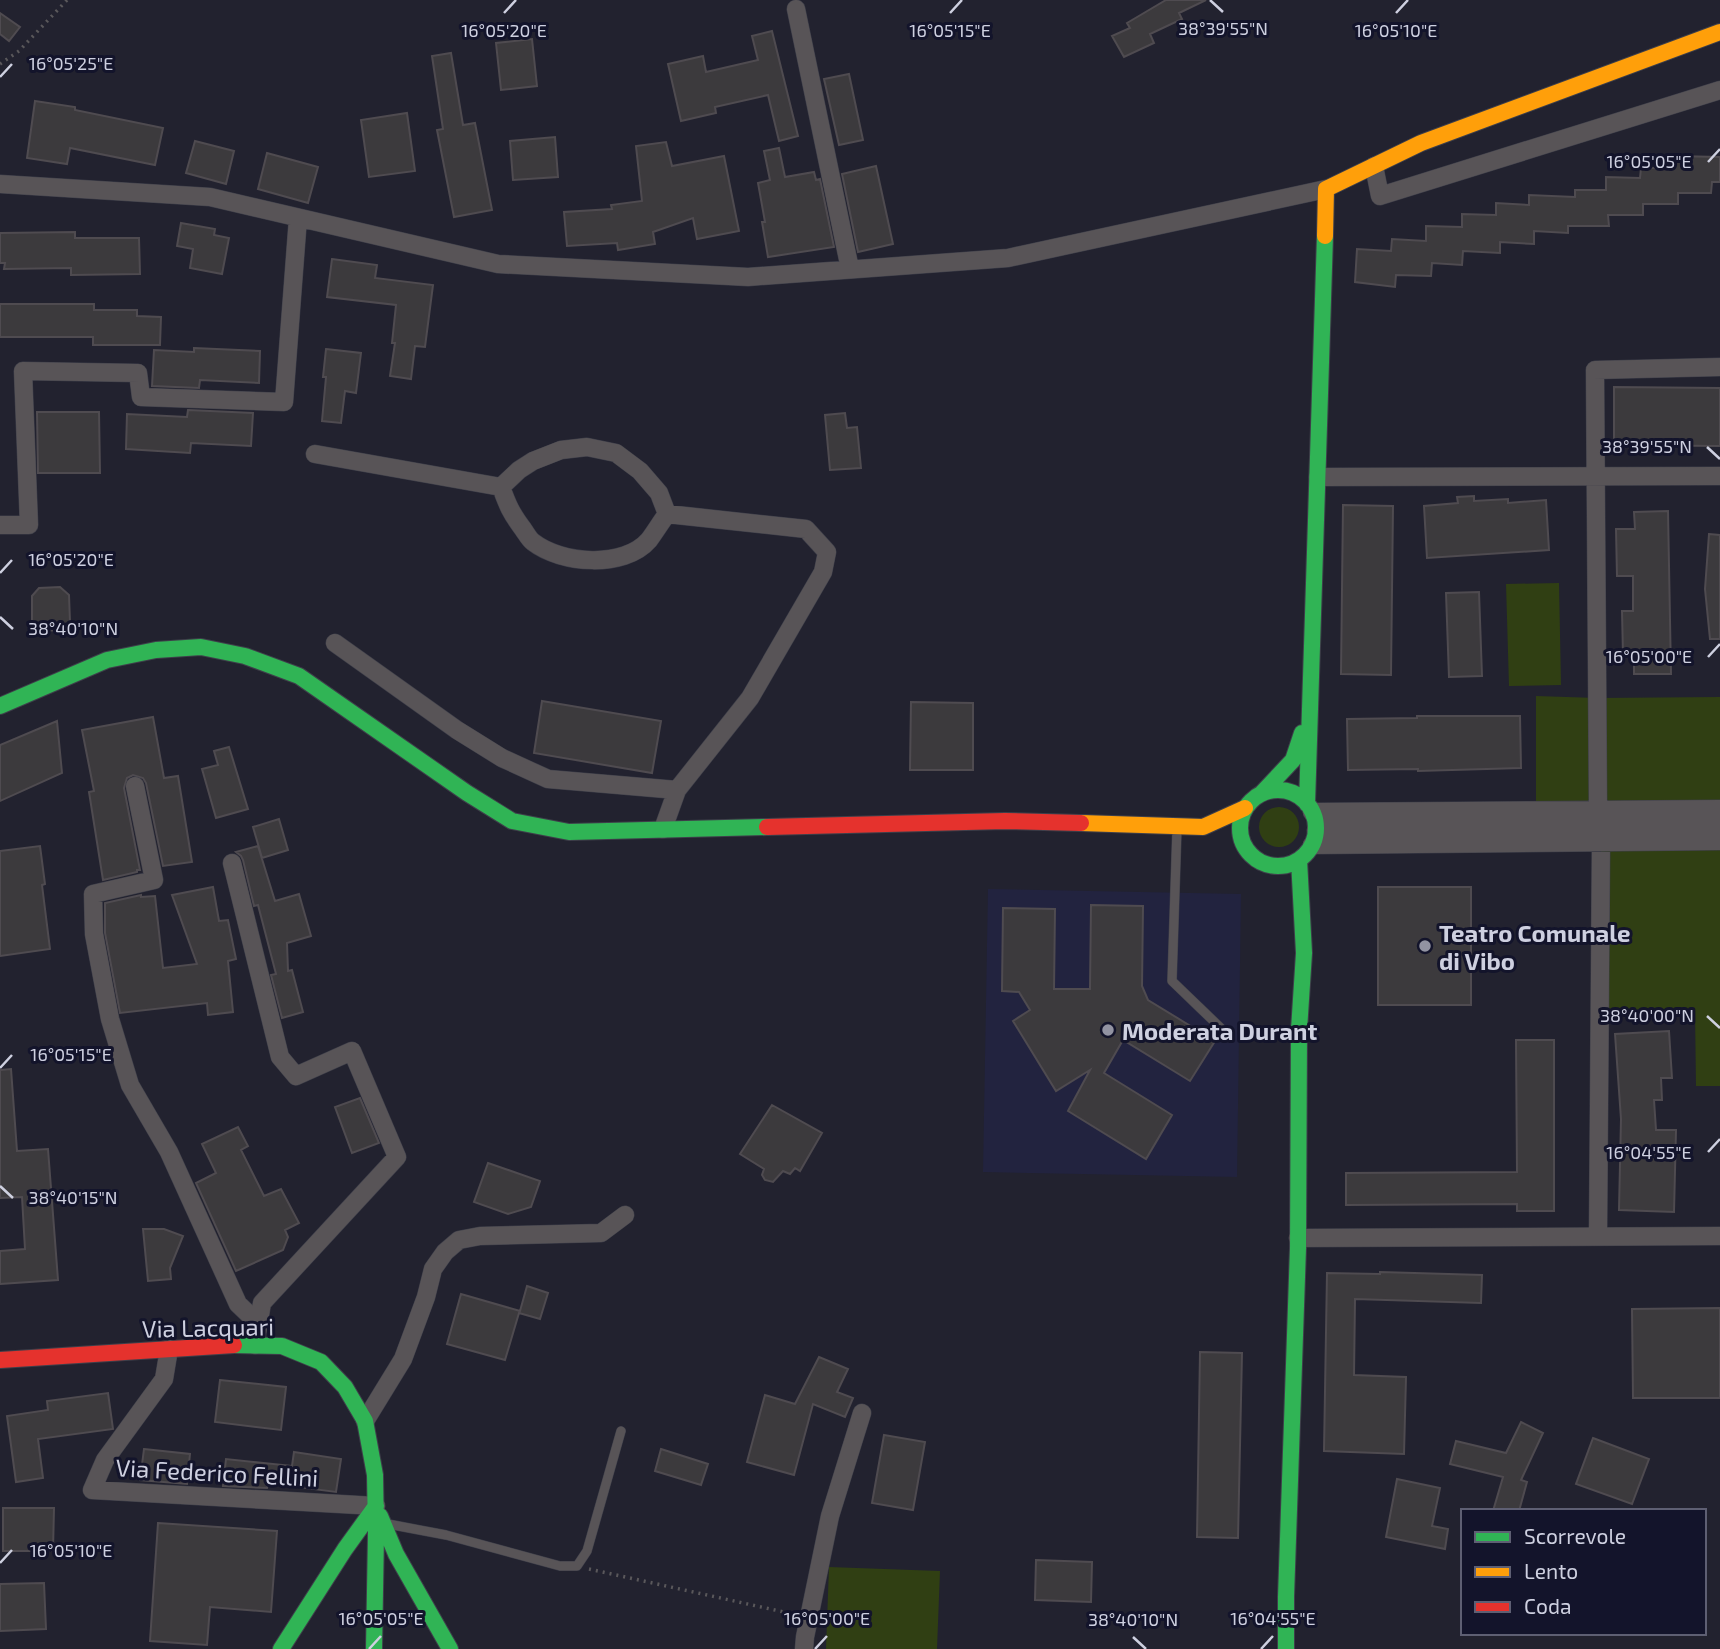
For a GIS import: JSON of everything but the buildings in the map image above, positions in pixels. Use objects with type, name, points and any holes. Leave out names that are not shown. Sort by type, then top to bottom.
[{"type":"main road","points":[[1286,1649],[1298,1238],[1299,1030],[1304,953],[1299,860],[1312,823],[1309,712],[1326,189],[1421,143],[1720,32]]},
{"type":"main road","points":[[0,706],[107,660],[156,650],[201,647],[245,656],[299,676],[467,793],[512,821],[569,832],[1005,821],[1203,827],[1245,808]]},
{"type":"main road","points":[[1304,953],[1284,889],[1242,841],[1240,819],[1252,799],[1262,793],[1293,760],[1309,712]]},
{"type":"main road","points":[[1262,793],[1274,790],[1298,796],[1312,823]]},
{"type":"main road","points":[[1203,827],[1275,866],[1299,860]]},
{"type":"main road","name":"Via Lacquari","points":[[0,1360],[255,1345],[282,1346],[321,1362],[345,1387],[365,1421],[375,1475],[379,1514],[374,1649]]},
{"type":"main road","points":[[281,1649],[345,1549],[379,1514],[396,1554],[450,1649]]},
{"type":"street","points":[[796,9],[850,269]]},
{"type":"street","points":[[1374,166],[1380,196],[1720,90]]},
{"type":"street","points":[[0,184],[210,197],[498,264],[748,277],[1008,258],[1326,189]]},
{"type":"street","points":[[0,525],[29,526],[23,371],[138,373],[141,397],[284,402],[298,218]]},
{"type":"street","points":[[1598,809],[1595,370],[1720,367]]},
{"type":"street","points":[[501,487],[533,461],[561,450],[587,447],[616,453],[640,471],[659,493],[667,514]]},
{"type":"street","points":[[314,454],[501,487]]},
{"type":"street","points":[[1318,477],[1720,476]]},
{"type":"street","points":[[501,487],[510,513],[533,542],[559,556],[589,560],[615,559],[648,542],[667,514]]},
{"type":"street","points":[[663,830],[677,790],[750,698],[822,572],[827,552],[806,529],[667,514]]},
{"type":"street","points":[[335,643],[457,730],[502,758],[548,779],[677,790]]},
{"type":"street","points":[[135,786],[154,880],[93,894],[93,934],[110,1019],[130,1085],[169,1153],[238,1304],[259,1324]]},
{"type":"street","points":[[1312,823],[1598,809],[1720,809]]},
{"type":"street","points":[[1312,823],[1720,826]]},
{"type":"street","points":[[1312,823],[1601,841],[1720,841]]},
{"type":"street","points":[[1598,1237],[1601,841]]},
{"type":"street","points":[[232,863],[280,1058],[296,1076],[352,1051],[397,1157],[262,1303],[255,1345]]},
{"type":"street","points":[[365,1421],[402,1359],[426,1297],[433,1269],[445,1252],[459,1240],[480,1236],[601,1233],[625,1215]]},
{"type":"street","points":[[1298,1238],[1720,1236]]},
{"type":"street","name":"Via Federico Fellini","points":[[169,1349],[164,1379],[105,1460],[92,1490],[379,1514]]},
{"type":"street","points":[[804,1649],[830,1516],[862,1413]]},
{"type":"lane","points":[[1177,826],[1172,981],[1227,1034]]},
{"type":"lane","points":[[379,1514],[560,1566],[577,1566],[587,1551],[621,1431]]},
{"type":"path","points":[[0,64],[19,51],[67,0]]},
{"type":"path","points":[[577,1566],[809,1618]]},
{"type":"shaded area","points":[[988,889],[1241,894],[1237,1177],[983,1172]]},
{"type":"green space","points":[[1559,583],[1561,685],[1509,686],[1506,584]]},
{"type":"green space","points":[[1536,696],[1720,697],[1720,809],[1536,810]]},
{"type":"green space","points":[[1279,807],[1293,813],[1299,827],[1293,841],[1279,847],[1265,841],[1259,827],[1265,813]]},
{"type":"green space","points":[[1601,841],[1720,841],[1720,1086],[1696,1086],[1695,1011],[1600,1009]]},
{"type":"green space","points":[[829,1567],[940,1571],[937,1649],[826,1649]]},
{"type":"traffic: fast","points":[[1307,804],[1325,236]]},
{"type":"traffic: fast","points":[[0,706],[107,660],[156,650],[201,647],[245,656],[299,676],[467,793],[512,821],[569,832],[767,827]]},
{"type":"traffic: fast","points":[[1262,793],[1293,760],[1302,733]]},
{"type":"traffic: fast","points":[[1278,790],[1292,793],[1305,801],[1313,814],[1316,828],[1313,842],[1305,855],[1292,863],[1278,866],[1264,863],[1251,855],[1243,842],[1240,828],[1243,814],[1251,801],[1264,793],[1278,790]]},
{"type":"traffic: fast","points":[[1286,1649],[1298,1248],[1299,1030],[1304,953],[1299,860]]},
{"type":"traffic: fast","points":[[234,1345],[282,1346],[321,1362],[345,1387],[365,1421],[375,1475],[374,1649]]},
{"type":"traffic: fast","points":[[281,1649],[376,1506]]},
{"type":"traffic: fast","points":[[380,1516],[396,1554],[450,1649]]},
{"type":"traffic: slow","points":[[1325,236],[1326,189],[1421,143],[1720,32]]},
{"type":"traffic: slow","points":[[1081,823],[1203,827],[1245,808]]},
{"type":"traffic: jam","points":[[767,827],[1005,821],[1081,823]]},
{"type":"traffic: jam","points":[[0,1360],[234,1345]]},
{"type":"place","name":"Teatro Comunale di Vibo","points":[[1425,946]]},
{"type":"place","name":"Moderata Durant","points":[[1108,1030]]}]
